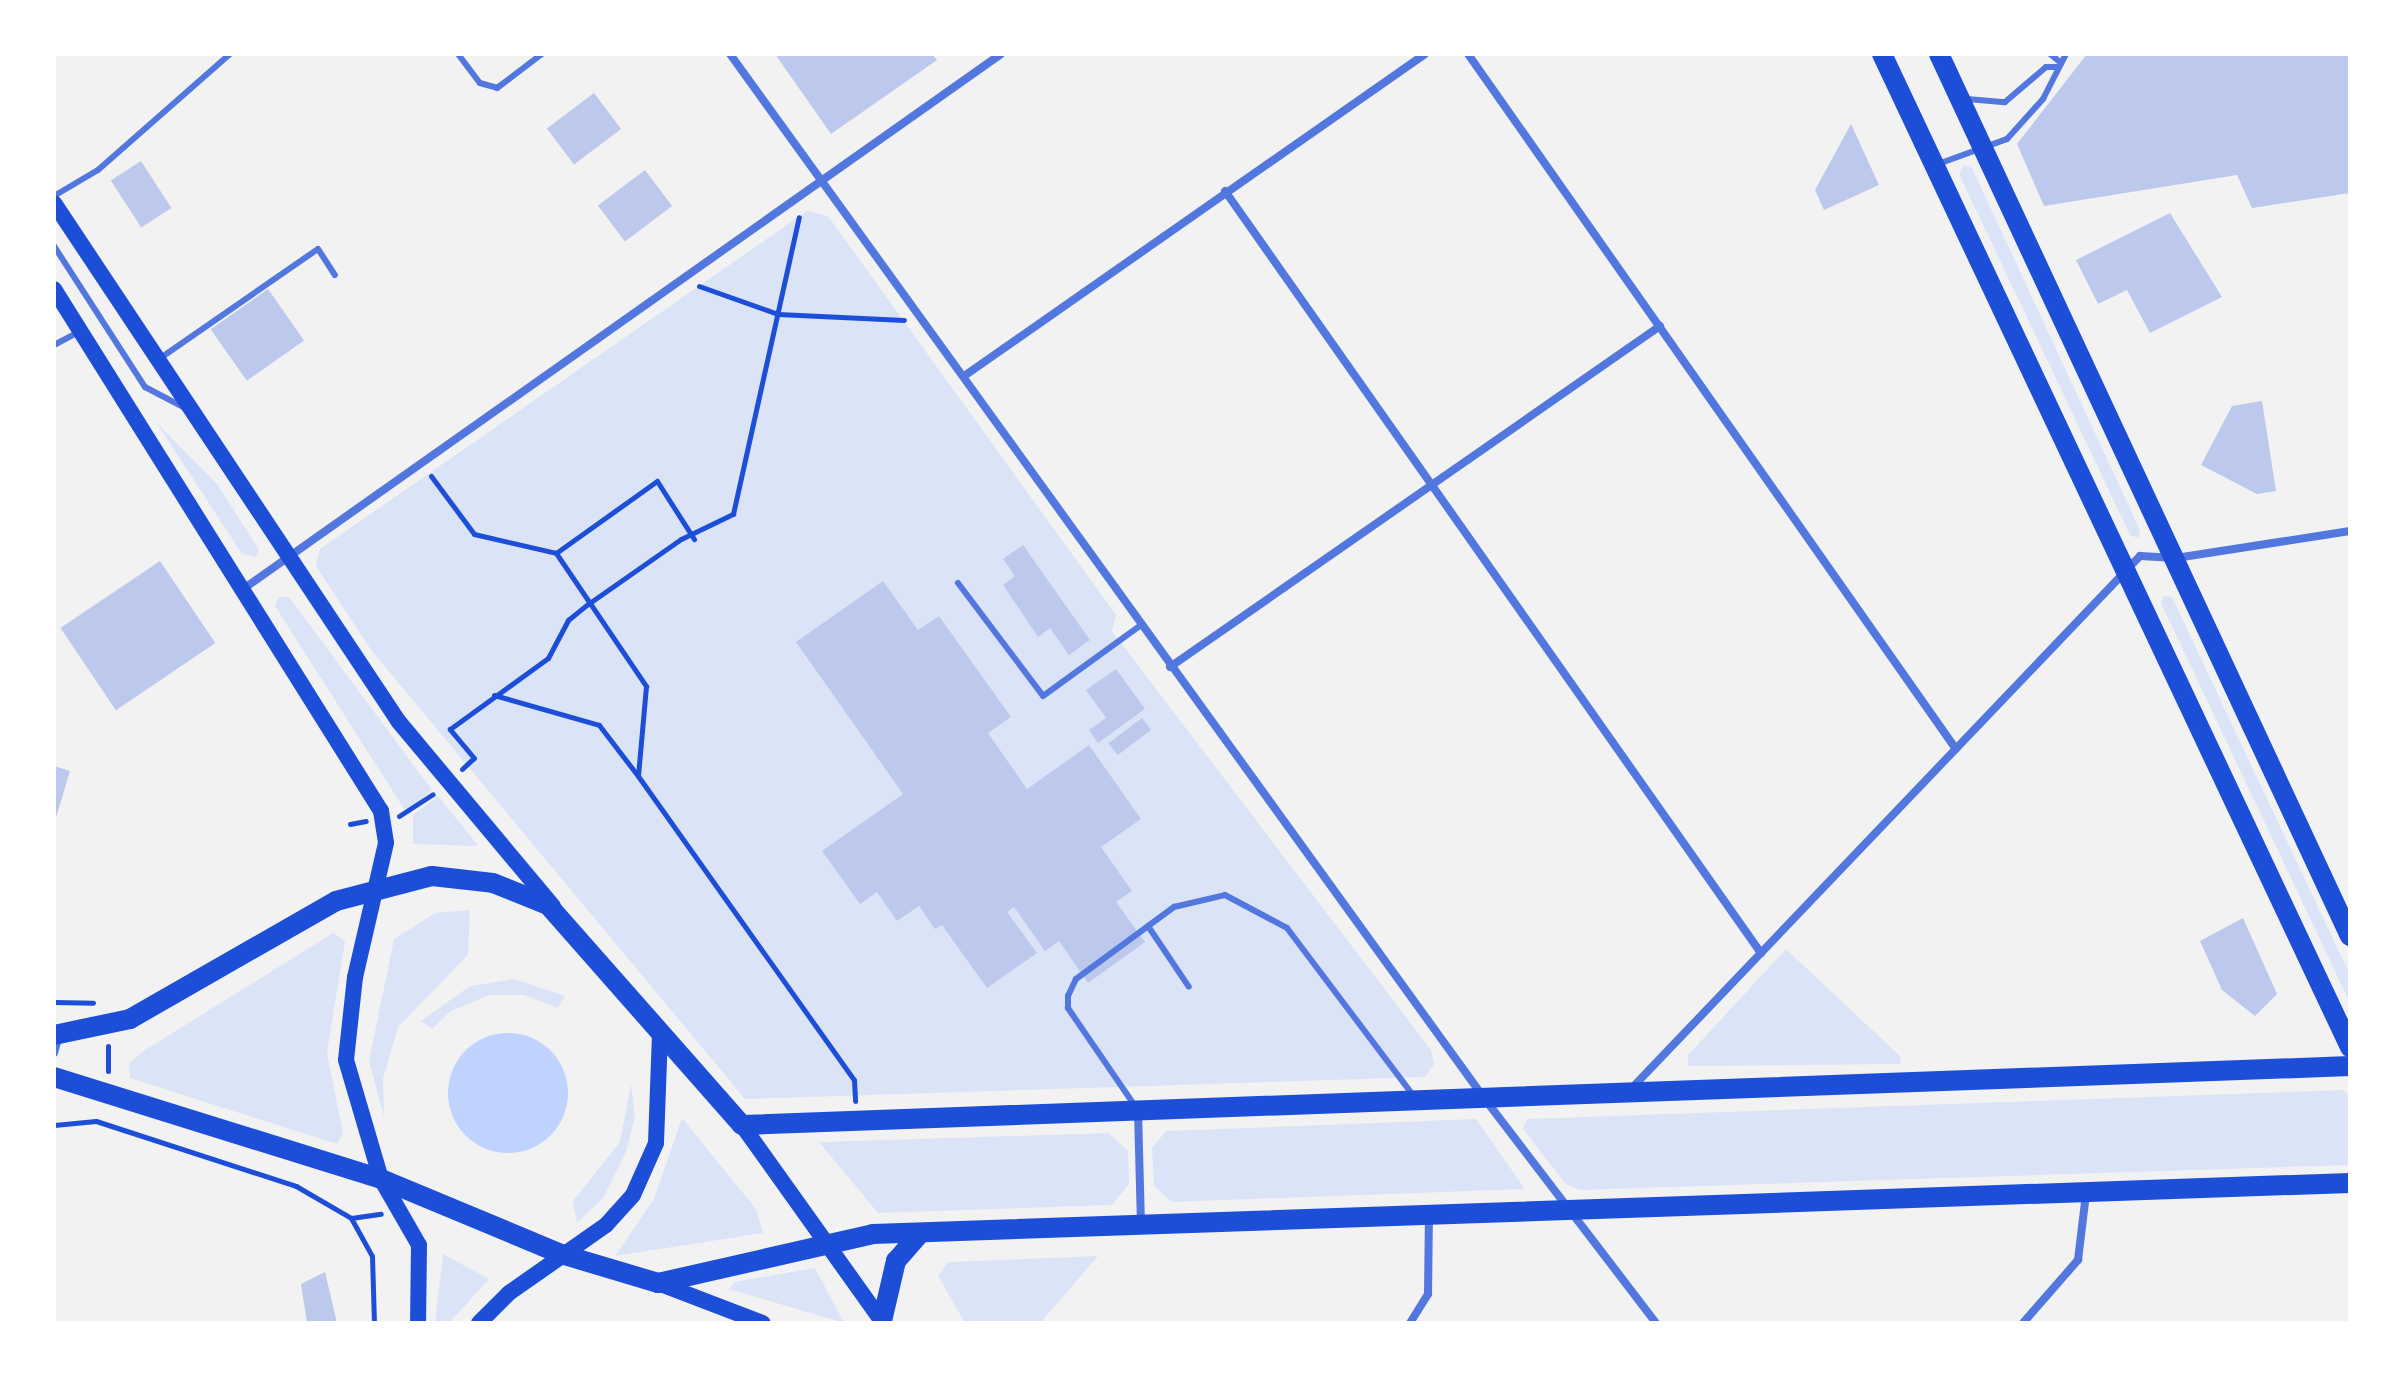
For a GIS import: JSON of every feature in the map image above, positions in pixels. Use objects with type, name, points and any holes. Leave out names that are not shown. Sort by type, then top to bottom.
[{"type":"main road","points":[[1882,54],[2350,1047]]},
{"type":"main road","points":[[1939,54],[2350,936]]},
{"type":"main road","points":[[54,203],[286,559],[448,781],[742,1125],[883,1322]]},
{"type":"main road","points":[[54,289],[369,784],[383,818],[377,887],[346,1037],[352,1098],[381,1179],[402,1210],[422,1264],[418,1323]]},
{"type":"main road","points":[[56,1041],[130,1019],[336,901],[377,887],[419,877],[471,879],[529,893],[562,917]]},
{"type":"main road","points":[[479,1323],[561,1254],[606,1225],[642,1179],[659,1124],[660,1032]]},
{"type":"main road","points":[[742,1125],[2350,1066]]},
{"type":"main road","points":[[54,1077],[381,1179],[561,1254],[658,1283],[763,1323]]},
{"type":"main road","points":[[658,1283],[827,1243],[920,1233],[2350,1183]]},
{"type":"main road","points":[[883,1322],[896,1261],[920,1233]]},
{"type":"street","points":[[730,54],[967,374],[1170,667],[1484,1098],[1656,1323]]},
{"type":"street","points":[[246,587],[424,466],[1001,54]]},
{"type":"street","points":[[967,374],[1425,54]]},
{"type":"street","points":[[1468,54],[1956,749]]},
{"type":"street","points":[[1225,191],[1761,953]]},
{"type":"street","points":[[1170,667],[1432,488],[1660,326]]},
{"type":"street","points":[[1627,1093],[2126,570],[2155,552],[2176,558],[2350,531]]},
{"type":"street","points":[[1138,1110],[1141,1224]]},
{"type":"street","points":[[2023,1323],[2078,1260],[2086,1193]]},
{"type":"street","points":[[1410,1323],[1428,1294],[1429,1214]]},
{"type":"lane","points":[[54,196],[98,170],[230,54]]},
{"type":"lane","points":[[458,54],[480,83],[497,88],[542,54]]},
{"type":"lane","points":[[2050,54],[2058,64]]},
{"type":"lane","points":[[1934,166],[1981,145],[2007,139],[2021,127],[2057,78],[2058,64],[2066,54]]},
{"type":"lane","points":[[1960,97],[2005,102],[2046,67],[2058,64]]},
{"type":"lane","points":[[54,246],[145,387],[185,408]]},
{"type":"lane","points":[[156,361],[318,249],[335,275]]},
{"type":"lane","points":[[54,345],[81,330]]},
{"type":"lane","points":[[958,583],[1043,696],[1141,625]]},
{"type":"lane","points":[[1138,1110],[1068,1008],[1068,996],[1076,979],[1148,926],[1195,897],[1225,895],[1264,911],[1287,928],[1418,1101]]},
{"type":"lane","points":[[1148,926],[1189,987]]},
{"type":"path","points":[[350,824],[409,814],[474,758],[450,729],[548,658],[568,620],[588,604],[681,539],[694,539],[737,503],[804,192]]},
{"type":"path","points":[[683,280],[778,314],[928,322]]},
{"type":"path","points":[[424,466],[474,534],[556,553],[646,686],[638,776]]},
{"type":"path","points":[[556,553],[657,481],[694,539]]},
{"type":"path","points":[[493,695],[599,725],[854,1080],[855,1119]]},
{"type":"path","points":[[54,1125],[96,1121],[296,1186],[351,1218],[372,1256],[374,1323]]},
{"type":"path","points":[[351,1218],[402,1210]]},
{"type":"shaded area","points":[[1964,165],[1972,168],[2140,530],[2138,538],[2130,535],[1959,174]]},
{"type":"shaded area","points":[[807,211],[828,216],[1116,615],[1112,631],[1431,1050],[1434,1064],[1425,1077],[745,1099],[371,650],[316,566],[320,549]]},
{"type":"shaded area","points":[[156,422],[218,485],[259,550],[256,557],[242,554]]},
{"type":"shaded area","points":[[2164,596],[2172,597],[2350,975],[2350,1003],[2161,603]]},
{"type":"shaded area","points":[[279,597],[289,597],[432,790],[406,812],[275,606]]},
{"type":"shaded area","points":[[438,796],[477,844],[475,846],[413,844],[413,815]]},
{"type":"shaded area","points":[[470,910],[468,955],[398,1027],[383,1079],[384,1117],[369,1061],[394,939],[435,913]]},
{"type":"shaded area","points":[[333,933],[345,941],[327,1053],[343,1134],[337,1144],[130,1078],[129,1064],[142,1052]]},
{"type":"shaded area","points":[[1786,949],[1900,1056],[1901,1064],[1688,1066],[1688,1055]]},
{"type":"shaded area","points":[[514,979],[565,996],[558,1008],[524,995],[489,995],[451,1011],[432,1029],[421,1021],[470,986]]},
{"type":"shaded area","points":[[631,1084],[635,1116],[626,1152],[604,1197],[577,1223],[573,1201],[620,1142]]},
{"type":"shaded area","points":[[2343,1090],[2350,1097],[2350,1165],[1580,1190],[1566,1184],[1523,1129],[1527,1119]]},
{"type":"shaded area","points":[[682,1118],[756,1209],[763,1233],[615,1256],[654,1199]]},
{"type":"shaded area","points":[[1476,1119],[1525,1189],[1172,1202],[1154,1186],[1152,1148],[1166,1131]]},
{"type":"shaded area","points":[[1109,1133],[1128,1151],[1129,1184],[1112,1205],[878,1213],[819,1142]]},
{"type":"shaded area","points":[[443,1254],[489,1279],[449,1323],[435,1323]]},
{"type":"shaded area","points":[[1098,1256],[1040,1323],[965,1323],[938,1276],[948,1262]]},
{"type":"shaded area","points":[[815,1268],[844,1323],[729,1289],[735,1282]]},
{"type":"water","points":[[508,1033],[531,1038],[550,1051],[563,1070],[568,1093],[563,1116],[550,1135],[531,1148],[508,1153],[485,1148],[466,1135],[453,1116],[448,1093],[453,1070],[466,1051],[485,1038]]},
{"type":"building","points":[[775,54],[932,54],[937,60],[831,134]]},
{"type":"building","points":[[2087,54],[2350,54],[2350,193],[2252,208],[2237,175],[2044,206],[2017,144]]},
{"type":"building","points":[[594,93],[621,129],[574,164],[547,129]]},
{"type":"building","points":[[1851,124],[1879,185],[1824,210],[1815,190]]},
{"type":"building","points":[[141,161],[171,208],[141,228],[111,181]]},
{"type":"building","points":[[645,170],[672,206],[625,241],[598,206]]},
{"type":"building","points":[[2170,213],[2222,297],[2150,333],[2127,290],[2098,304],[2076,260]]},
{"type":"building","points":[[268,289],[304,341],[247,381],[211,329]]},
{"type":"building","points":[[2262,401],[2276,491],[2257,494],[2201,465],[2232,406]]},
{"type":"building","points":[[1023,545],[1090,640],[1069,655],[1050,628],[1038,637],[1003,585],[1015,576],[1003,559]]},
{"type":"building","points":[[160,561],[215,643],[116,710],[61,628]]},
{"type":"building","points":[[883,581],[918,630],[939,616],[1011,717],[988,733],[1027,789],[1089,745],[1141,819],[1101,847],[1132,891],[1116,902],[1145,942],[1088,983],[1059,941],[1045,951],[1014,907],[1007,912],[1037,953],[987,988],[942,925],[935,929],[919,906],[897,921],[877,892],[860,904],[822,851],[903,794],[796,642]]},
{"type":"building","points":[[1116,669],[1145,709],[1098,743],[1089,730],[1106,718],[1086,690]]},
{"type":"building","points":[[1142,718],[1151,730],[1117,755],[1108,743]]},
{"type":"building","points":[[54,766],[70,771],[55,821],[54,821]]},
{"type":"building","points":[[2243,918],[2277,994],[2255,1016],[2222,990],[2200,941]]},
{"type":"building","points":[[325,1272],[337,1323],[307,1323],[301,1284]]}]
